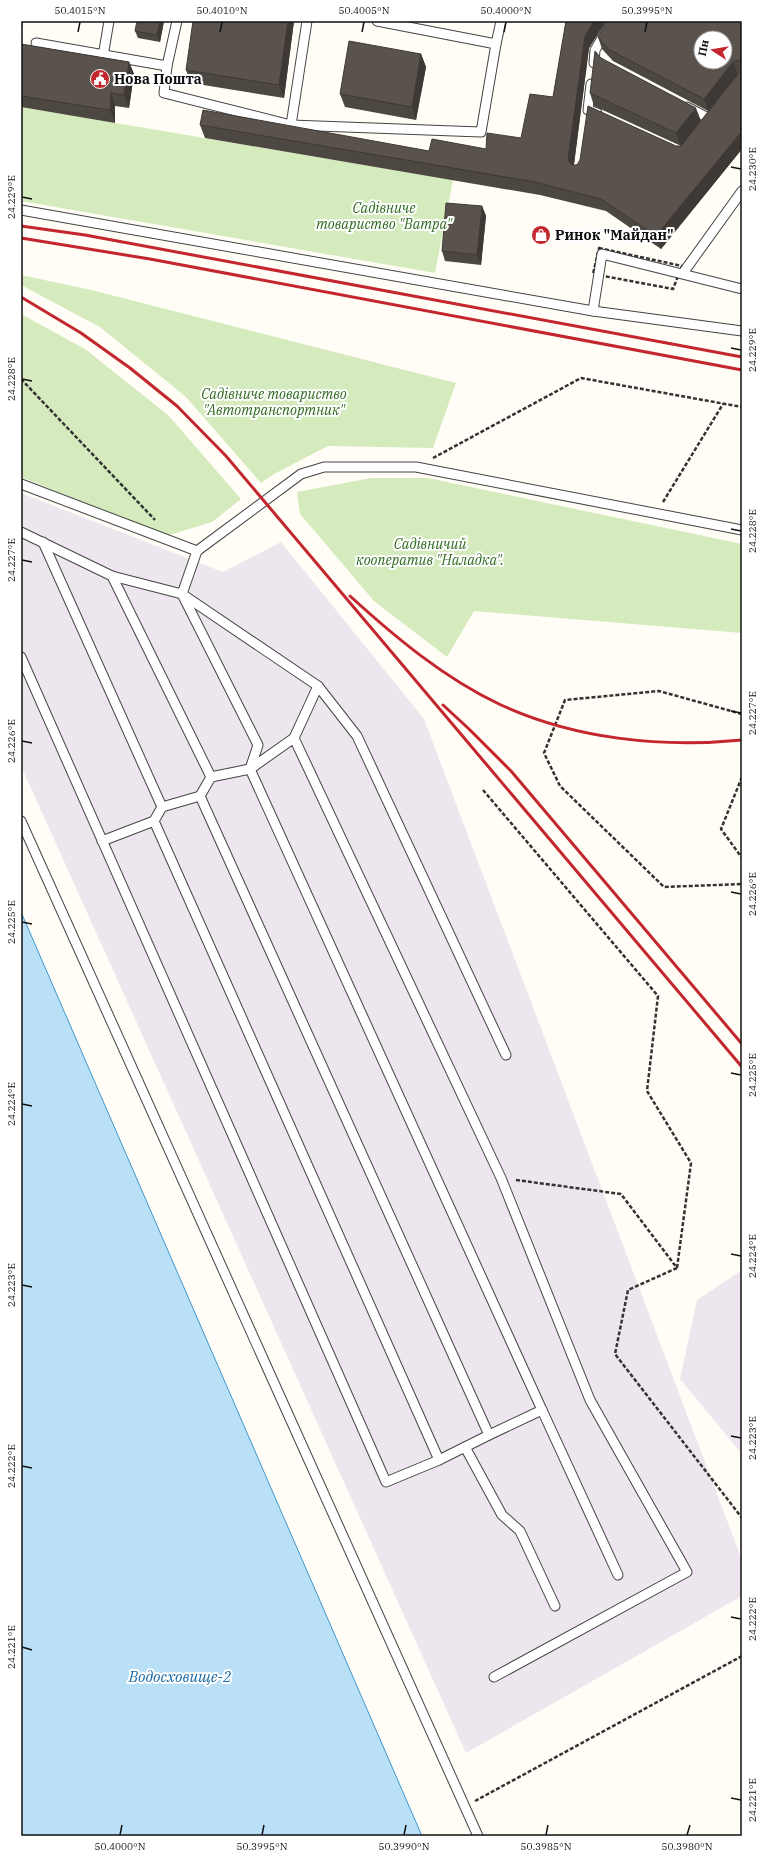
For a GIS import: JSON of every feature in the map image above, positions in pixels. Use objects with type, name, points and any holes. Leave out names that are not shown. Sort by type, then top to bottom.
[{"type":"lane","points":[[103,56],[109,21]]},
{"type":"lane","points":[[177,21],[167,66],[164,93],[291,125],[480,132],[501,21]]},
{"type":"lane","points":[[291,125],[308,21]]},
{"type":"lane","points":[[377,21],[496,44]]},
{"type":"lane","points":[[609,119],[588,113],[595,50],[612,21]]},
{"type":"lane","points":[[36,43],[103,56],[167,66]]},
{"type":"lane","points":[[595,50],[605,61]]},
{"type":"lane","points":[[677,101],[710,119]]},
{"type":"lane","points":[[683,273],[742,191]]},
{"type":"lane","points":[[21,210],[593,311],[742,331]]},
{"type":"lane","points":[[593,311],[602,254],[742,288]]},
{"type":"lane","points":[[618,1575],[250,770],[258,745],[182,594],[197,551],[301,474],[324,467],[416,467],[742,530]]},
{"type":"lane","points":[[21,484],[197,551]]},
{"type":"lane","points":[[21,532],[112,576],[182,594],[318,686],[357,736],[506,1055]]},
{"type":"lane","points":[[43,542],[162,807]]},
{"type":"lane","points":[[112,576],[210,777]]},
{"type":"lane","points":[[21,657],[386,1482],[439,1460],[542,1410]]},
{"type":"lane","points":[[210,777],[250,770],[294,738],[318,686]]},
{"type":"lane","points":[[294,738],[501,1178],[590,1400],[687,1572],[494,1677]]},
{"type":"lane","points":[[102,841],[154,821],[162,807],[200,796],[210,777]]},
{"type":"lane","points":[[200,796],[489,1435]]},
{"type":"lane","points":[[21,820],[478,1836]]},
{"type":"lane","points":[[154,821],[439,1460]]},
{"type":"lane","points":[[465,1447],[502,1515],[520,1531],[555,1606]]},
{"type":"path","points":[[416,467],[581,378],[742,407]]},
{"type":"path","points":[[21,379],[158,523]]},
{"type":"path","points":[[656,514],[723,404]]},
{"type":"path","points":[[742,714],[659,691],[564,700],[544,753],[560,786],[664,887],[742,884]]},
{"type":"path","points":[[742,777],[721,830],[742,858]]},
{"type":"path","points":[[483,790],[658,996],[647,1091],[691,1163],[678,1268]]},
{"type":"path","points":[[501,1178],[622,1194],[678,1268]]},
{"type":"path","points":[[678,1268],[628,1290],[614,1354],[742,1518]]},
{"type":"path","points":[[465,1807],[742,1656]]},
{"type":"shaded area","points":[[21,493],[223,572],[281,542],[424,719],[742,1560],[742,1596],[466,1753],[21,766]]},
{"type":"shaded area","points":[[742,1270],[742,1454],[680,1379],[697,1300]]},
{"type":"green space","name":"Садівниче товариство \"Ватра\"","points":[[21,107],[453,180],[435,273],[21,201]]},
{"type":"green space","name":"Садівниче товариство \"Автотранспортник\"","points":[[21,275],[91,290],[456,383],[433,448],[328,446],[274,474],[261,483],[186,397],[100,327],[21,285]]},
{"type":"green space","name":"Садівниче товариство \"Автотранспортник\"","points":[[21,314],[85,349],[168,415],[241,499],[212,522],[166,536],[21,477]]},
{"type":"green space","name":"Садівничий кооператив \"Наладка\".","points":[[371,478],[428,478],[742,544],[742,633],[474,611],[447,657],[374,601],[300,514],[297,492]]},
{"type":"water","name":"Водосховище-2","points":[[21,912],[422,1836],[21,1836]]},
{"type":"building","points":[[137,21],[160,21],[157,35],[135,31]]},
{"type":"building","points":[[193,21],[288,21],[279,85],[186,70]]},
{"type":"building","points":[[566,21],[594,21],[585,36],[568,159],[573,165],[577,165],[580,160],[588,106],[676,146],[681,146],[742,69],[742,131],[656,236],[601,199],[535,182],[200,125],[203,110],[429,151],[432,139],[486,149],[487,133],[521,138],[530,94],[553,97]]},
{"type":"building","points":[[607,21],[742,21],[742,65],[741,61],[738,60],[733,62],[733,30],[693,30],[693,70],[727,70],[704,99],[608,49],[598,37]]},
{"type":"building","points":[[349,41],[421,54],[412,107],[340,94]]},
{"type":"building","points":[[21,44],[129,62],[124,95],[111,93],[110,110],[21,96]]},
{"type":"building","points":[[595,51],[601,58],[696,108],[676,133],[590,93]]},
{"type":"building","points":[[446,203],[482,206],[477,255],[442,251]]},
{"type":"railway","points":[[21,226],[85,235],[742,357]]},
{"type":"railway","points":[[21,238],[150,259],[742,370]]},
{"type":"railway","points":[[21,297],[81,333],[130,368],[177,406],[226,456],[742,1067]]},
{"type":"railway","points":[[350,596],[421,656],[459,682],[499,704],[528,716],[557,726],[618,738],[680,743],[742,740]]},
{"type":"railway","points":[[443,705],[511,771],[742,1044]]},
{"type":"place","name":"Нова Пошта","points":[[100,79]]},
{"type":"place","name":"Ринок \"Майдан\"","points":[[541,235]]}]
